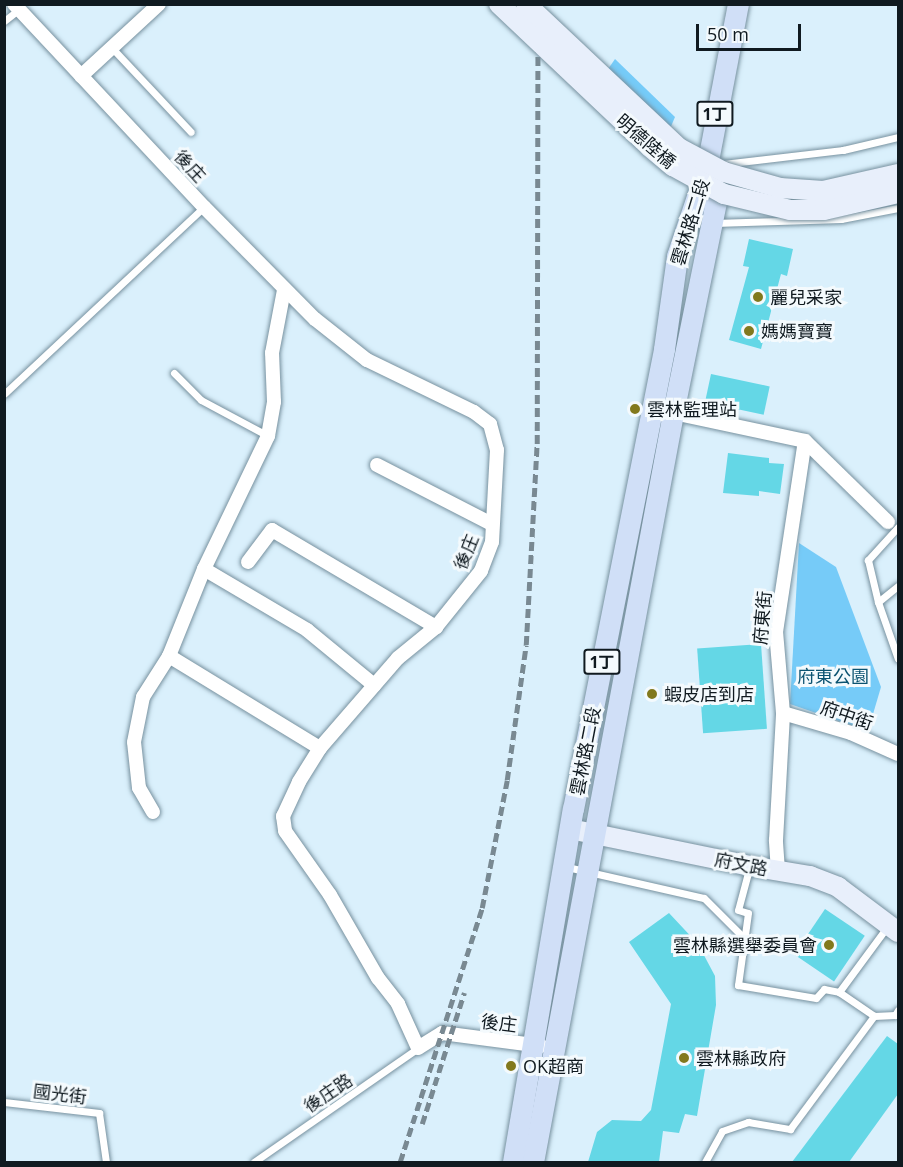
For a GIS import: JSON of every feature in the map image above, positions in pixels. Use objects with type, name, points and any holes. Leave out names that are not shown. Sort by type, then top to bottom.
[{"type":"main road","name":"明德陸橋","points":[[499,4],[650,147],[673,166],[724,194],[790,210],[824,210],[898,193]]},
{"type":"main road","name":"明德陸橋","points":[[526,4],[679,148],[724,172],[780,188],[823,191],[898,174]]},
{"type":"main road","name":"雲林路二段","points":[[533,1162],[570,829],[678,256],[707,166],[738,4]]},
{"type":"main road","name":"雲林路二段","points":[[513,1162],[587,872],[673,413],[716,202],[707,166]]},
{"type":"main road","name":"府文路","points":[[570,829],[594,831],[750,866],[810,876],[838,887],[894,928]]},
{"type":"street","points":[[81,76],[157,5]]},
{"type":"street","name":"後庄","points":[[16,7],[204,207],[315,319],[367,360],[474,412],[490,424],[497,450],[492,542],[481,572],[436,627],[398,658],[320,748],[299,782],[283,816],[285,831],[330,895],[378,978],[398,1004],[418,1048],[442,1033],[544,1047]]},
{"type":"street","points":[[153,812],[139,788],[135,742],[143,698],[169,656],[204,569],[268,436],[274,402],[272,353],[284,290]]},
{"type":"street","points":[[651,408],[805,441],[895,528]]},
{"type":"street","name":"府東街","points":[[778,871],[776,840],[783,713],[776,632],[805,441]]},
{"type":"street","points":[[377,465],[492,524]]},
{"type":"street","points":[[248,562],[272,530],[436,627]]},
{"type":"street","points":[[204,569],[307,630],[374,685]]},
{"type":"street","points":[[169,656],[320,748]]},
{"type":"street","name":"府中街","points":[[783,713],[851,734],[898,754]]},
{"type":"lane","points":[[4,21],[16,7]]},
{"type":"lane","points":[[112,48],[191,132]]},
{"type":"lane","points":[[707,166],[843,150],[898,137]]},
{"type":"lane","points":[[4,394],[204,207]]},
{"type":"lane","points":[[711,223],[841,219],[898,208]]},
{"type":"lane","points":[[174,373],[201,400],[268,436]]},
{"type":"lane","points":[[895,528],[868,560],[878,602],[898,659]]},
{"type":"lane","points":[[878,602],[898,586]]},
{"type":"lane","points":[[892,637],[898,632]]},
{"type":"lane","points":[[750,866],[738,910],[748,913],[738,985],[816,998],[824,989],[839,992],[874,1016],[895,1015],[898,1010]]},
{"type":"lane","points":[[564,867],[704,898],[745,939]]},
{"type":"lane","points":[[839,992],[894,928]]},
{"type":"lane","points":[[705,1162],[722,1131],[748,1122],[790,1130],[874,1016]]},
{"type":"lane","name":"後庄路","points":[[254,1162],[418,1048]]},
{"type":"lane","name":"國光街","points":[[4,1102],[99,1113],[106,1162]]},
{"type":"green space","points":[[615,59],[675,117],[657,159],[589,97]]},
{"type":"green space","name":"府東公園","points":[[799,543],[836,567],[881,687],[868,731],[790,704]]},
{"type":"building","points":[[749,239],[793,249],[787,276],[781,274],[761,349],[729,340],[749,267],[743,266]]},
{"type":"building","points":[[711,374],[770,386],[764,415],[705,402]]},
{"type":"building","points":[[728,453],[769,458],[769,463],[784,464],[780,494],[759,491],[759,496],[723,493]]},
{"type":"building","points":[[761,644],[767,729],[703,733],[697,648]]},
{"type":"building","name":"雲林縣選舉委員會","points":[[825,909],[865,936],[834,981],[794,955]]},
{"type":"building","name":"雲林縣政府","points":[[669,913],[698,944],[715,976],[716,1005],[697,1116],[685,1114],[679,1133],[663,1131],[659,1162],[588,1162],[597,1132],[612,1120],[641,1121],[651,1110],[671,1004],[629,942]]},
{"type":"building","points":[[887,1036],[898,1044],[898,1094],[849,1162],[792,1162]]},
{"type":"railway","points":[[400,1162],[482,908],[507,780],[526,645],[537,444],[538,4]]},
{"type":"railway","points":[[422,1124],[464,993]]},
{"type":"place","name":"麗兒采家","points":[[758,297]]},
{"type":"place","name":"媽媽寶寶","points":[[749,331]]},
{"type":"place","name":"雲林監理站","points":[[635,409]]},
{"type":"place","name":"蝦皮店到店","points":[[652,694]]},
{"type":"place","name":"雲林縣選舉委員會","points":[[829,945]]},
{"type":"place","name":"雲林縣政府","points":[[684,1058]]},
{"type":"place","name":"OK超商","points":[[511,1066]]}]
